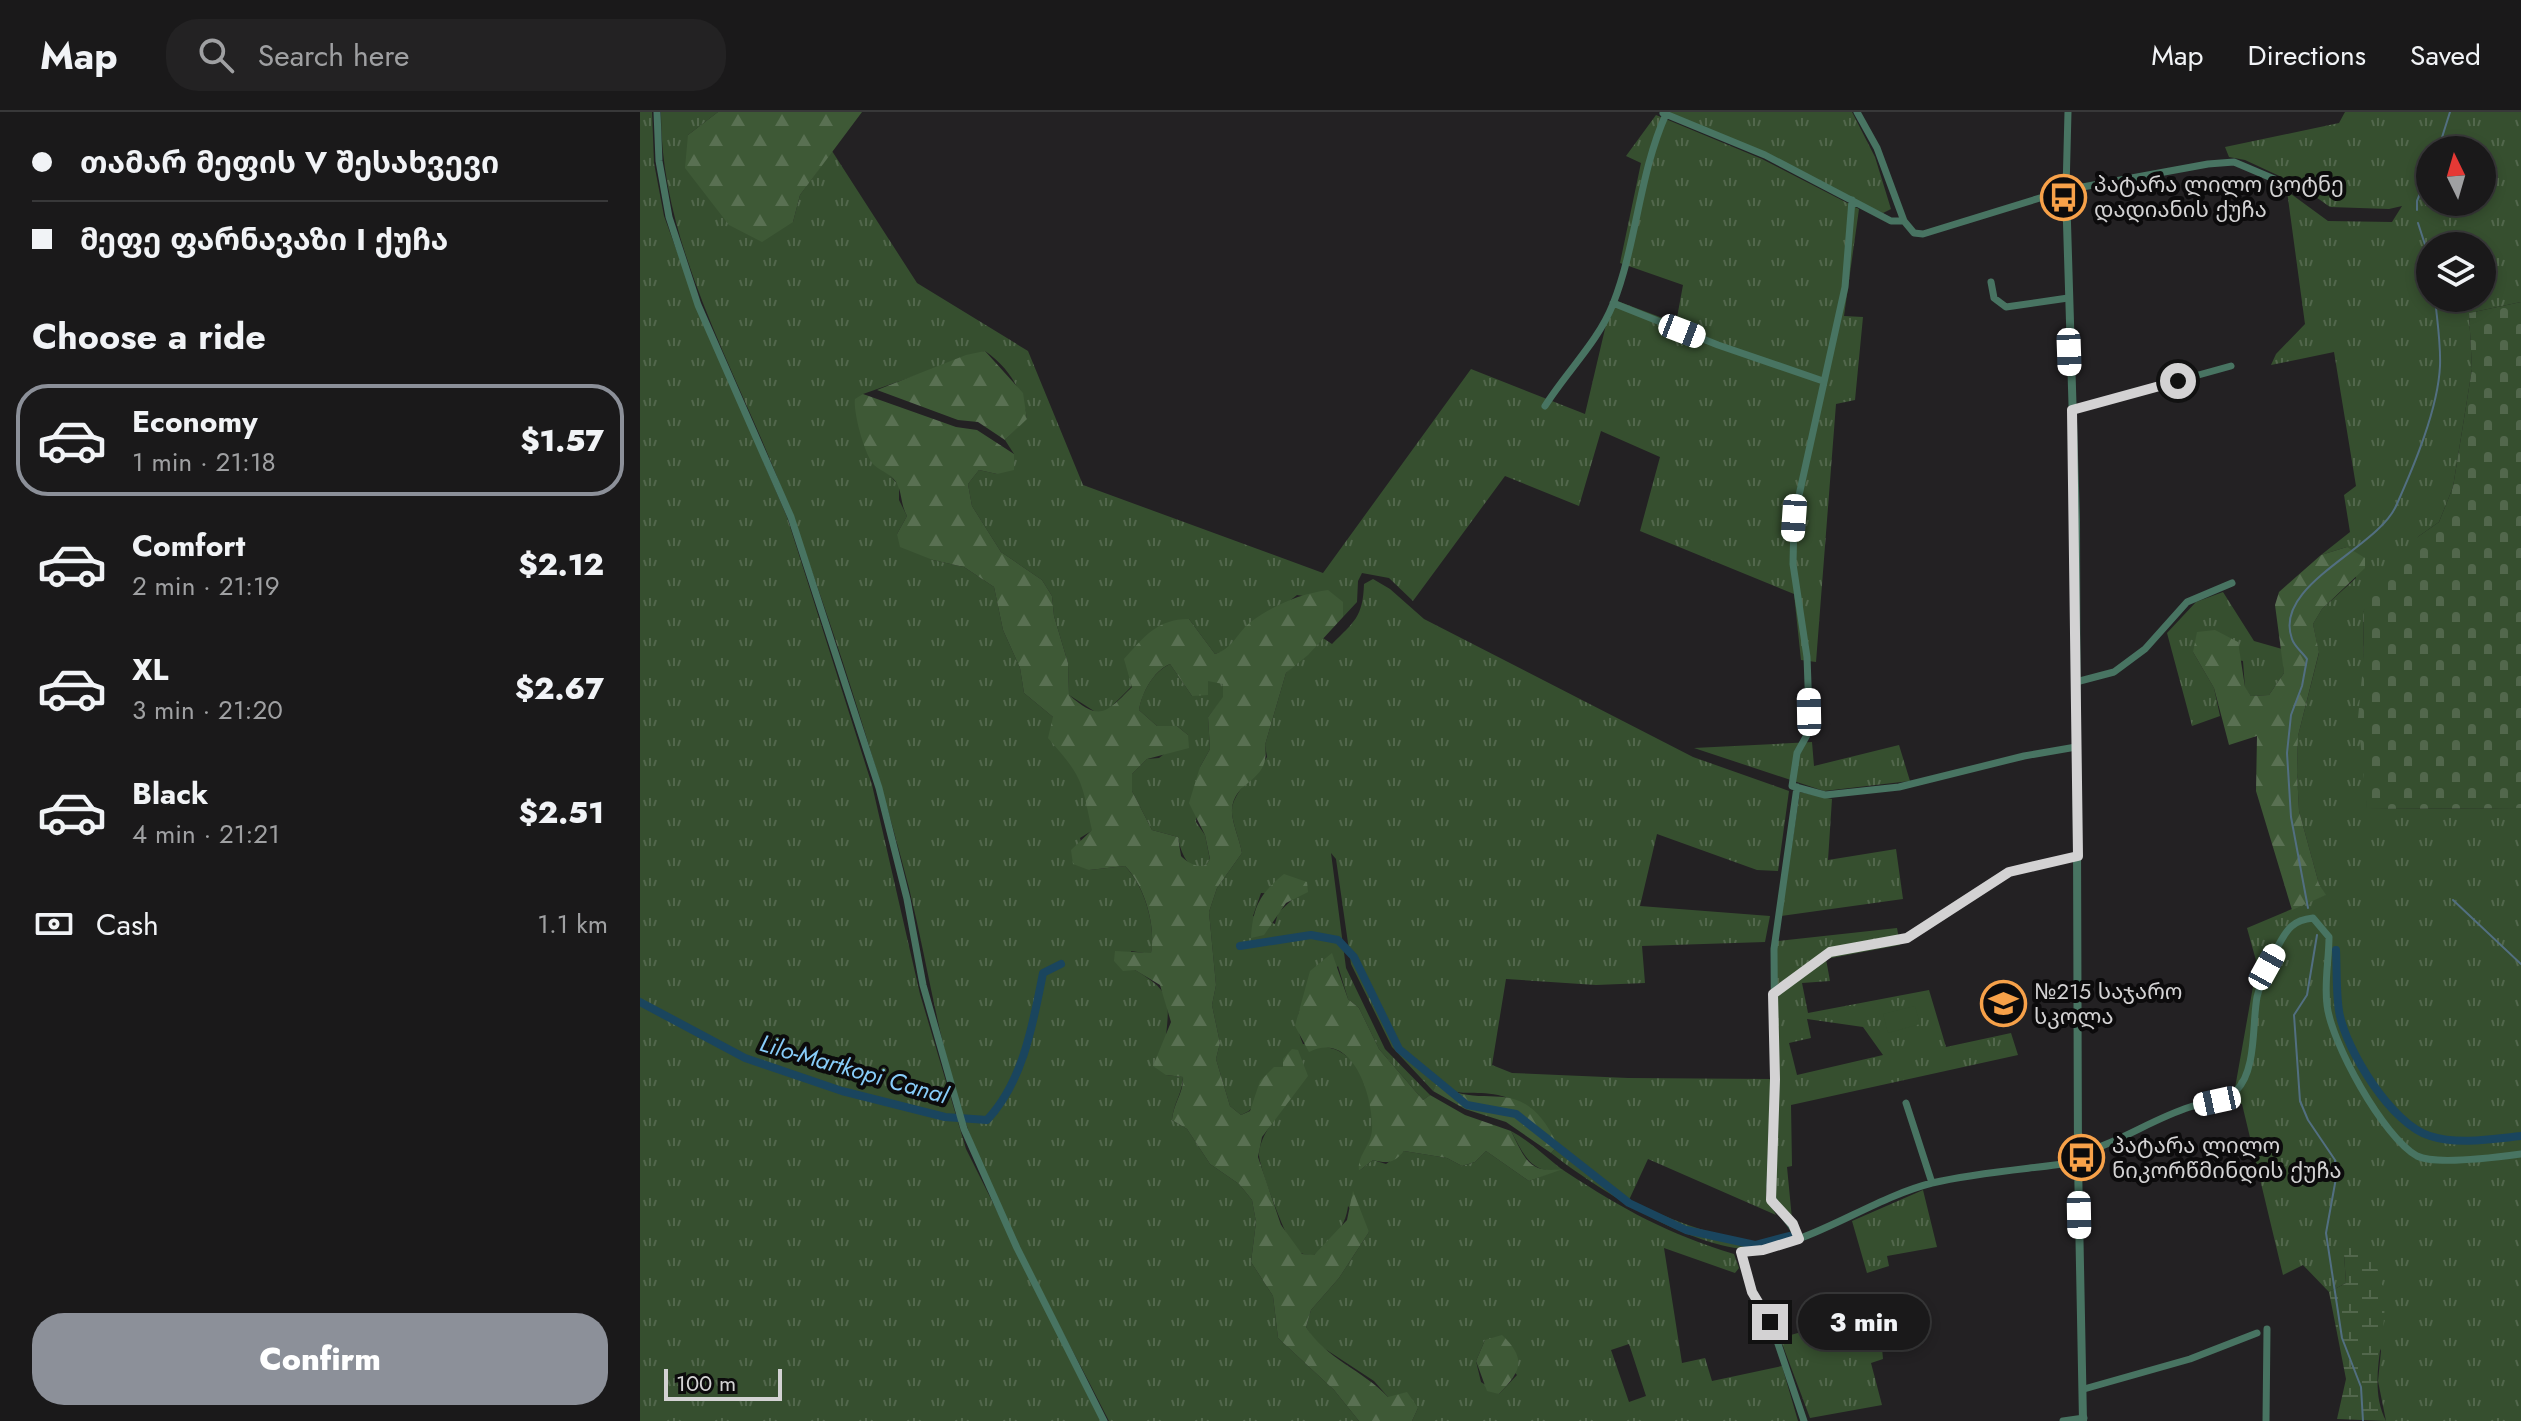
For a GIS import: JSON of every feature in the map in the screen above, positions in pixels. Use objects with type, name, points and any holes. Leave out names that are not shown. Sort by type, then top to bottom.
[{"type":"street","points":[[657,112],[659,161],[669,217],[698,305],[791,517],[879,788],[907,899],[923,985],[964,1129],[1010,1234],[1104,1421]]},
{"type":"street","points":[[1857,112],[1877,148],[1904,221],[1914,233],[1923,234],[2066,190],[2234,162],[2293,187]]},
{"type":"street","points":[[2063,1421],[2084,1420],[2078,1158],[2076,682],[2066,190],[2068,112]]},
{"type":"street","points":[[1545,406],[1592,343],[1613,303],[1664,113],[1765,155],[1891,221],[1904,221]]},
{"type":"street","points":[[1799,1239],[1793,1224],[1771,1200],[1777,914],[1797,753],[1807,735],[1809,712],[1807,657],[1792,544],[1794,518],[1845,287],[1852,200]]},
{"type":"street","points":[[1991,282],[1994,298],[2006,307],[2068,298]]},
{"type":"street","points":[[1613,303],[1823,381]]},
{"type":"street","points":[[2072,410],[2231,366]]},
{"type":"street","points":[[2076,682],[2114,672],[2145,649],[2187,602],[2232,583]]},
{"type":"street","points":[[1794,787],[1825,795],[1899,787],[2024,756],[2076,747]]},
{"type":"street","points":[[1773,994],[1830,952],[1907,938],[2009,872],[2078,856]]},
{"type":"street","points":[[1804,1421],[1773,1329],[1752,1292],[1741,1252],[1763,1250],[1799,1239],[1932,1183],[2078,1158],[2189,1107],[2217,1101],[2236,1092],[2246,1072],[2257,995],[2267,967],[2289,926],[2300,919],[2313,918],[2329,937],[2327,1007],[2340,1044],[2393,1134],[2418,1157],[2472,1160],[2521,1154]]},
{"type":"street","points":[[1906,1103],[1932,1183]]},
{"type":"street","points":[[2266,1421],[2267,1329]]},
{"type":"street","points":[[2084,1389],[2190,1359],[2257,1333]]},
{"type":"green space","points":[[640,112],[652,112],[654,163],[664,216],[697,306],[787,517],[872,785],[920,994],[966,1149],[1102,1421],[640,1421]]},
{"type":"green space","points":[[661,112],[718,112],[688,135],[793,222],[800,195],[832,151],[917,283],[1028,351],[1083,485],[1323,573],[1471,369],[1585,414],[1612,299],[1676,323],[1683,285],[1620,263],[1641,163],[1626,156],[1656,115],[1762,159],[1859,209],[1844,316],[1863,317],[1855,400],[1836,404],[1816,662],[1801,660],[1794,594],[1640,531],[1660,457],[1601,431],[1579,506],[1505,476],[1413,601],[1389,578],[1362,573],[1358,581],[1357,602],[1343,617],[1342,602],[1297,595],[1227,650],[1215,654],[1189,619],[1132,676],[1132,686],[1107,711],[1097,713],[1069,695],[1068,663],[1054,616],[1052,596],[1042,580],[1001,552],[972,506],[968,484],[979,470],[997,474],[1014,454],[1005,440],[1027,418],[1022,398],[1008,372],[985,351],[863,394],[888,473],[899,486],[899,500],[907,516],[897,534],[933,560],[964,567],[994,587],[1003,630],[1020,668],[1024,693],[1053,717],[1086,790],[1093,830],[1080,838],[1089,870],[1125,866],[1143,896],[1152,931],[1151,954],[1131,951],[1135,970],[1161,990],[1167,1004],[1166,1075],[1183,1077],[1172,1120],[1187,1129],[1210,1164],[1239,1184],[1252,1200],[1256,1222],[1251,1262],[1273,1296],[1278,1338],[1334,1390],[1359,1421],[1109,1421],[1017,1242],[969,1132],[943,1041],[909,888],[854,696],[789,508],[689,265],[674,215],[664,164]]},
{"type":"green space","points":[[718,112],[862,112],[800,195],[793,222],[762,242],[729,225],[685,168],[688,135]]},
{"type":"green space","points":[[1666,112],[1852,112],[1875,157],[1891,209],[1883,213]]},
{"type":"green space","points":[[2345,112],[2521,112],[2521,302],[2496,307],[2496,232],[2416,232],[2416,312],[2474,312],[2469,313],[2472,369],[2453,487],[2439,522],[2419,536],[2363,612],[2367,809],[2521,808],[2521,1421],[2386,1421],[2378,1381],[2381,1351],[2344,1254],[2346,1283],[2329,1292],[2303,1265],[2283,1275],[2242,1104],[2232,1105],[2257,964],[2247,928],[2325,895],[2319,884],[2299,811],[2298,736],[2319,653],[2313,624],[2322,609],[2356,578],[2347,547],[2321,555],[2350,532],[2344,495],[2356,486],[2334,352],[2271,365],[2276,354],[2305,324],[2287,191],[2328,221],[2392,222],[2402,206],[2389,209],[2330,207],[2299,185],[2245,160],[2229,157],[2225,147],[2339,123]]},
{"type":"green space","points":[[2521,302],[2521,808],[2367,809],[2358,718],[2364,656],[2363,612],[2383,572],[2419,536],[2439,522],[2453,487],[2472,369],[2469,313],[2496,312],[2496,307]]},
{"type":"green space","points":[[985,351],[1023,393],[1027,419],[1005,440],[978,422],[958,420],[877,390],[966,355]]},
{"type":"green space","points":[[863,394],[956,427],[977,430],[1014,454],[1014,470],[997,474],[979,470],[968,484],[972,506],[1001,552],[1042,580],[1052,596],[1054,616],[1068,663],[1069,695],[1088,709],[1102,711],[1109,708],[1132,687],[1124,659],[1152,631],[1168,622],[1189,619],[1215,654],[1227,648],[1252,621],[1288,601],[1328,590],[1343,602],[1343,617],[1308,655],[1286,673],[1265,745],[1263,767],[1239,791],[1232,809],[1242,853],[1217,888],[1209,912],[1216,985],[1212,1005],[1220,1043],[1216,1059],[1230,1106],[1241,1115],[1250,1111],[1260,1081],[1274,1067],[1283,1067],[1283,1059],[1292,1049],[1298,1050],[1308,1076],[1262,1137],[1258,1157],[1281,1225],[1302,1254],[1314,1255],[1347,1220],[1353,1191],[1369,1232],[1339,1278],[1311,1310],[1306,1327],[1323,1347],[1388,1397],[1407,1392],[1418,1408],[1412,1421],[1359,1421],[1334,1390],[1278,1338],[1273,1296],[1251,1262],[1256,1222],[1252,1200],[1239,1184],[1210,1164],[1187,1129],[1172,1120],[1183,1077],[1166,1075],[1153,1066],[1171,1022],[1160,985],[1135,970],[1123,971],[1114,961],[1115,951],[1151,953],[1152,931],[1143,895],[1125,866],[1089,870],[1073,864],[1071,850],[1092,830],[1082,789],[1068,762],[1048,738],[1053,717],[1024,693],[1020,668],[1003,630],[994,587],[964,567],[933,560],[900,547],[897,534],[907,516],[899,489],[894,479],[871,460],[858,423],[855,399]],"holes":[[[1170,664],[1192,696],[1208,695],[1208,681],[1223,684],[1223,697],[1208,717],[1210,749],[1200,767],[1189,803],[1205,835],[1210,859],[1200,866],[1181,856],[1178,837],[1152,830],[1132,791],[1132,774],[1147,759],[1189,748],[1188,735],[1177,726],[1157,726],[1139,710],[1149,683]]]},
{"type":"green space","points":[[2347,547],[2365,558],[2365,568],[2322,609],[2313,624],[2319,652],[2298,736],[2299,811],[2319,884],[2326,895],[2292,910],[2256,791],[2257,736],[2229,745],[2214,688],[2193,652],[2197,632],[2215,630],[2238,642],[2245,687],[2251,696],[2269,695],[2284,673],[2275,605],[2279,592],[2321,555]]},
{"type":"green space","points":[[1373,579],[1390,589],[1424,619],[1693,757],[1789,791],[1778,871],[1757,870],[1657,834],[1640,906],[1770,916],[1765,942],[1642,946],[1645,983],[1596,985],[1506,979],[1492,1065],[1512,1073],[1771,1079],[1766,1196],[1776,1215],[1648,1159],[1629,1200],[1687,1225],[1748,1242],[1791,1234],[1793,1238],[1757,1249],[1733,1248],[1678,1230],[1594,1184],[1551,1153],[1558,1146],[1553,1137],[1534,1114],[1517,1102],[1498,1095],[1452,1091],[1437,1084],[1433,1091],[1392,1047],[1351,964],[1336,859],[1331,853],[1346,968],[1385,1049],[1430,1095],[1423,1100],[1379,1049],[1359,1008],[1348,999],[1338,966],[1311,992],[1300,1009],[1298,1019],[1303,1044],[1334,1049],[1345,1055],[1361,1073],[1366,1085],[1373,1124],[1371,1141],[1359,1171],[1373,1160],[1386,1164],[1404,1151],[1447,1158],[1462,1166],[1475,1162],[1486,1151],[1529,1181],[1557,1170],[1533,1165],[1511,1131],[1607,1198],[1667,1229],[1734,1254],[1739,1268],[1735,1273],[1664,1248],[1682,1363],[1705,1358],[1712,1381],[1782,1366],[1798,1421],[1412,1421],[1418,1408],[1388,1397],[1374,1381],[1316,1343],[1306,1327],[1311,1310],[1339,1278],[1369,1232],[1348,1206],[1337,1234],[1314,1255],[1300,1252],[1289,1240],[1267,1185],[1259,1154],[1266,1132],[1288,1100],[1283,1068],[1249,1111],[1241,1115],[1230,1106],[1216,1059],[1220,1043],[1212,1005],[1216,985],[1209,912],[1217,888],[1242,853],[1233,819],[1233,803],[1267,757],[1265,745],[1286,673],[1323,638],[1332,644],[1352,624],[1362,604],[1364,584]],"holes":[[[1261,893],[1297,895],[1278,913],[1275,924],[1253,916]],[[1485,1340],[1517,1375],[1499,1394],[1481,1382],[1476,1361]],[[1629,1344],[1646,1396],[1629,1402],[1611,1350]]]},
{"type":"green space","points":[[2223,592],[2254,641],[2282,649],[2284,673],[2269,695],[2251,696],[2245,688],[2243,661],[2193,652],[2214,688],[2220,716],[2192,726],[2167,633],[2196,602]]},
{"type":"green space","points":[[1170,664],[1192,696],[1208,680],[1223,683],[1224,697],[1208,717],[1210,749],[1200,767],[1196,822],[1205,835],[1210,860],[1198,868],[1188,863],[1178,837],[1152,830],[1132,791],[1132,774],[1147,759],[1159,758],[1188,735],[1177,726],[1157,726],[1139,710],[1149,683]]},
{"type":"green space","points":[[1812,742],[1814,766],[1899,745],[1910,781],[1824,791],[1694,748]]},
{"type":"green space","points":[[1800,792],[1832,799],[1828,860],[1896,849],[1903,899],[1781,916]]},
{"type":"green space","points":[[1284,874],[1307,882],[1308,892],[1286,903],[1264,935],[1251,938],[1259,902]]},
{"type":"green space","points":[[1897,928],[1900,945],[1826,959],[1830,981],[1802,983],[1808,1013],[1929,990],[1946,1047],[2011,1033],[2018,1055],[1791,1105],[1792,1166],[1787,1167],[1792,1219],[1774,1201],[1772,1185],[1779,1054],[1774,1003],[1777,941]],"holes":[[[1807,1019],[1863,1027],[1883,1055],[1797,1075],[1789,1043],[1811,1038]]]},
{"type":"green space","points":[[1332,953],[1348,999],[1359,1008],[1379,1049],[1423,1100],[1430,1095],[1465,1115],[1511,1131],[1529,1162],[1542,1169],[1563,1169],[1529,1181],[1486,1151],[1475,1162],[1462,1166],[1447,1158],[1404,1151],[1390,1162],[1373,1160],[1359,1171],[1372,1130],[1365,1085],[1349,1058],[1338,1050],[1324,1047],[1309,1052],[1295,1026],[1310,971]]},
{"type":"green space","points":[[1915,1006],[1920,1024],[1888,1033],[1883,1014]]},
{"type":"green space","points":[[1437,1083],[1454,1092],[1501,1097],[1530,1107],[1544,1122],[1558,1146],[1551,1153],[1506,1122],[1465,1109],[1433,1091]]},
{"type":"green space","points":[[1923,1190],[1937,1247],[1887,1256],[1889,1266],[1867,1273],[1852,1221]]},
{"type":"green space","points":[[2353,1233],[2374,1262],[2382,1282],[2384,1316],[2378,1387],[2386,1421],[2337,1419],[2346,1379],[2329,1292],[2346,1283],[2344,1254]]},
{"type":"green space","points":[[1895,1306],[1902,1331],[1881,1338],[1883,1359],[1871,1363],[1882,1405],[1810,1418],[1780,1338],[1837,1322],[1839,1327],[1875,1317],[1879,1311]]},
{"type":"green space","points":[[1502,1335],[1515,1352],[1518,1366],[1499,1394],[1487,1391],[1476,1361],[1485,1340]]},
{"type":"waterway","points":[[2442,136],[2450,112]]},
{"type":"waterway","points":[[2418,223],[2421,232]]},
{"type":"waterway","points":[[2308,908],[2291,817],[2287,753],[2291,715],[2302,686],[2307,659],[2293,642],[2290,620],[2297,601],[2311,585],[2369,537],[2396,506],[2424,437],[2435,400],[2440,366],[2436,312]]},
{"type":"waterway","points":[[2453,900],[2521,964]]},
{"type":"waterway","name":"Lilo-Martkopi Canal","points":[[1240,946],[1311,935],[1338,940],[1354,957],[1399,1049],[1467,1105],[1516,1114],[1629,1203],[1686,1230],[1755,1245],[1789,1236]]},
{"type":"waterway","points":[[2317,935],[2307,995],[2294,1015],[2300,1101],[2308,1120],[2335,1160],[2336,1178],[2326,1233],[2342,1338],[2361,1387],[2363,1421]]},
{"type":"waterway","name":"Lilo-Martkopi Canal","points":[[2336,950],[2338,1004],[2343,1027],[2360,1064],[2386,1102],[2415,1129],[2441,1139],[2521,1136]]},
{"type":"waterway","name":"Lilo-Martkopi Canal","points":[[640,1002],[745,1058],[842,1091],[945,1117],[987,1120],[1010,1088],[1018,1070],[1043,973],[1061,964]]},
{"type":"place","name":"პატარა ლილო ცოტნე დადიანის ქუჩა","points":[[2063,197]]},
{"type":"place","name":"№215 საჯარო სკოლა","points":[[2003,1004]]},
{"type":"place","name":"პატარა ლილო ნიკორწმინდის ქუჩა","points":[[2081,1158]]},
{"type":"route","points":[[1770,1322],[1752,1292],[1741,1252],[1763,1250],[1799,1239],[1793,1224],[1771,1200],[1775,1079],[1773,994],[1830,952],[1907,938],[2009,872],[2078,856],[2076,520],[2072,410],[2178,381]]}]
